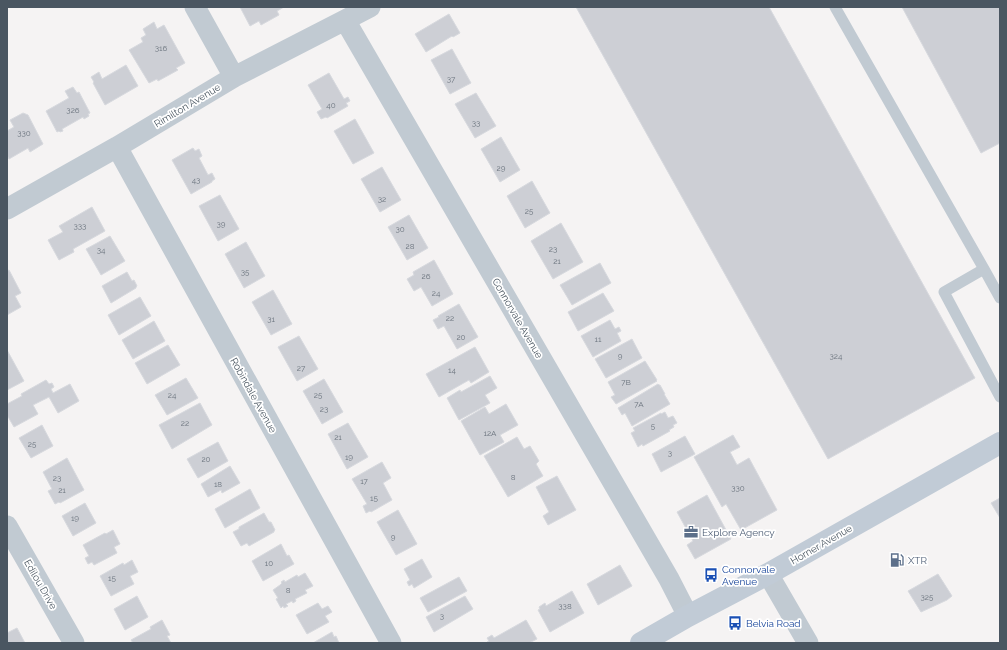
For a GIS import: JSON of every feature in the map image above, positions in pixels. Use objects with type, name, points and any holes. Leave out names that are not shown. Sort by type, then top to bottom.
[{"type":"main road","name":"Horner Avenue","points":[[641,643],[688,616],[768,574],[1000,443]]},
{"type":"street","points":[[195,7],[234,77]]},
{"type":"street","name":"Rimilton Avenue","points":[[7,209],[234,77],[370,7]]},
{"type":"street","name":"Connorvale Avenue","points":[[345,20],[669,580],[688,616]]},
{"type":"street","name":"Robindale Avenue","points":[[117,146],[391,643]]},
{"type":"street","name":"Edilou Drive","points":[[7,526],[74,643]]},
{"type":"street","points":[[768,574],[808,643]]},
{"type":"lane","points":[[835,7],[1000,298]]},
{"type":"lane","points":[[984,269],[944,292],[1000,396]]},
{"type":"building","points":[[240,7],[284,7],[277,11],[279,15],[261,25],[259,21],[250,26]]},
{"type":"building","points":[[576,7],[769,7],[975,378],[828,459]]},
{"type":"building","points":[[902,7],[1000,7],[1000,143],[981,153]]},
{"type":"building","points":[[449,14],[460,33],[453,37],[452,36],[426,52],[415,34]]},
{"type":"building","points":[[154,22],[157,29],[164,25],[185,63],[176,68],[178,70],[158,81],[157,79],[149,83],[129,50],[143,42],[141,38],[146,35],[143,29]]},
{"type":"building","points":[[452,49],[471,83],[450,94],[431,60]]},
{"type":"building","points":[[126,65],[138,86],[105,105],[91,77],[99,72],[102,79]]},
{"type":"building","points":[[329,73],[344,99],[348,97],[350,101],[346,103],[348,106],[327,118],[321,119],[317,112],[322,109],[308,85]]},
{"type":"building","points":[[73,87],[77,93],[79,92],[90,113],[88,114],[89,116],[84,119],[83,117],[62,129],[63,131],[57,132],[46,111],[69,98],[65,91]]},
{"type":"building","points":[[476,93],[496,126],[475,138],[455,104]]},
{"type":"building","points":[[23,113],[28,115],[43,144],[30,152],[28,148],[9,159],[7,155],[7,131],[14,127],[10,120]]},
{"type":"building","points":[[355,119],[374,153],[353,164],[334,131]]},
{"type":"building","points":[[501,137],[520,170],[500,182],[481,149]]},
{"type":"building","points":[[193,148],[195,151],[199,149],[202,156],[199,158],[208,175],[212,173],[215,179],[191,194],[172,160]]},
{"type":"building","points":[[382,167],[401,200],[380,212],[361,179]]},
{"type":"building","points":[[532,181],[550,213],[525,228],[507,196]]},
{"type":"building","points":[[220,195],[239,229],[218,241],[199,206]]},
{"type":"building","points":[[92,207],[105,231],[73,249],[74,252],[59,260],[48,240],[63,232],[59,226]]},
{"type":"building","points":[[409,215],[428,248],[407,260],[388,227]]},
{"type":"building","points":[[561,223],[583,262],[553,279],[531,241]]},
{"type":"building","points":[[110,236],[125,261],[101,275],[86,249]]},
{"type":"building","points":[[246,242],[265,276],[244,288],[225,254]]},
{"type":"building","points":[[434,260],[453,294],[432,306],[421,287],[414,291],[407,279],[414,275],[413,272]]},
{"type":"building","points":[[600,263],[611,283],[572,305],[560,285]]},
{"type":"building","points":[[9,270],[21,293],[15,296],[21,307],[7,315],[7,271]]},
{"type":"building","points":[[127,272],[132,281],[134,280],[137,286],[136,288],[111,303],[102,286]]},
{"type":"building","points":[[273,290],[292,324],[271,335],[252,302]]},
{"type":"building","points":[[603,293],[614,311],[578,331],[568,312]]},
{"type":"building","points":[[140,297],[151,316],[119,335],[108,315]]},
{"type":"building","points":[[459,304],[478,337],[457,349],[444,326],[438,329],[433,320]]},
{"type":"building","points":[[610,320],[615,329],[619,327],[621,331],[617,333],[621,341],[593,357],[581,336]]},
{"type":"building","points":[[154,321],[165,341],[133,359],[122,340]]},
{"type":"building","points":[[299,336],[318,369],[297,381],[278,347]]},
{"type":"building","points":[[632,339],[642,358],[606,378],[595,359]]},
{"type":"building","points":[[168,345],[180,365],[147,384],[135,363]]},
{"type":"building","points":[[475,347],[489,372],[471,383],[469,380],[439,397],[426,374]]},
{"type":"building","points":[[7,350],[24,381],[7,390]]},
{"type":"building","points":[[645,361],[657,381],[616,404],[611,397],[615,395],[608,382]]},
{"type":"building","points":[[490,376],[497,388],[485,395],[490,403],[459,420],[447,398],[460,390],[461,392]]},
{"type":"building","points":[[186,378],[198,398],[167,415],[155,395]]},
{"type":"building","points":[[324,379],[343,412],[322,424],[303,391]]},
{"type":"building","points":[[46,380],[49,384],[52,383],[54,387],[51,389],[53,393],[70,384],[79,401],[58,413],[49,397],[33,405],[38,414],[14,427],[7,415],[7,404]]},
{"type":"building","points":[[658,384],[660,385],[670,404],[632,426],[625,413],[622,415],[618,408]]},
{"type":"building","points":[[200,403],[212,425],[172,449],[159,425]]},
{"type":"building","points":[[506,404],[518,425],[500,435],[504,442],[480,455],[461,421],[485,407],[489,414]]},
{"type":"building","points":[[665,412],[668,418],[673,416],[677,423],[673,425],[674,427],[669,430],[670,431],[643,446],[642,444],[638,447],[631,433],[635,431],[633,428]]},
{"type":"building","points":[[348,423],[368,457],[347,469],[328,434]]},
{"type":"building","points":[[42,425],[53,446],[31,458],[19,438]]},
{"type":"building","points":[[733,435],[740,447],[730,452],[737,465],[749,458],[777,510],[741,530],[726,504],[722,507],[694,457]]},
{"type":"building","points":[[685,436],[695,454],[661,472],[652,454]]},
{"type":"building","points":[[517,437],[524,449],[530,446],[539,461],[536,464],[543,476],[508,497],[484,456]]},
{"type":"building","points":[[218,442],[228,461],[198,478],[187,459]]},
{"type":"building","points":[[67,458],[84,490],[60,503],[55,504],[48,491],[52,489],[43,472]]},
{"type":"building","points":[[382,462],[391,478],[383,483],[392,500],[371,512],[366,513],[363,506],[367,504],[352,479]]},
{"type":"building","points":[[230,466],[240,483],[222,493],[221,490],[208,497],[201,484]]},
{"type":"building","points":[[557,476],[576,510],[548,525],[543,516],[549,512],[536,487]]},
{"type":"building","points":[[250,489],[260,508],[225,528],[215,509]]},
{"type":"building","points":[[707,495],[731,539],[695,559],[687,545],[693,541],[677,512]]},
{"type":"building","points":[[1000,498],[1000,518],[991,503]]},
{"type":"building","points":[[85,503],[96,523],[73,536],[62,516]]},
{"type":"building","points":[[398,510],[417,544],[396,555],[377,522]]},
{"type":"building","points":[[264,513],[269,522],[271,522],[275,530],[274,532],[249,546],[247,543],[241,546],[233,532]]},
{"type":"building","points":[[113,530],[120,544],[114,547],[117,553],[94,565],[92,562],[88,564],[85,558],[89,556],[83,545]]},
{"type":"building","points":[[281,544],[287,556],[289,555],[294,564],[263,581],[252,561]]},
{"type":"building","points":[[422,559],[432,577],[414,588],[412,584],[409,586],[407,582],[410,580],[404,569]]},
{"type":"building","points":[[132,560],[138,572],[130,576],[134,584],[111,596],[100,576],[123,563],[124,565]]},
{"type":"building","points":[[620,565],[632,586],[598,605],[587,584]]},
{"type":"building","points":[[305,573],[313,586],[305,590],[307,593],[295,599],[296,601],[293,603],[292,601],[286,604],[288,606],[284,608],[283,606],[281,608],[276,599],[278,598],[273,590],[284,580],[285,582],[297,575],[298,577]]},
{"type":"building","points":[[938,574],[952,596],[947,600],[921,612],[908,591]]},
{"type":"building","points":[[459,577],[467,591],[428,612],[420,598]]},
{"type":"building","points":[[572,591],[584,613],[550,632],[538,610],[540,609],[539,607],[545,603],[546,606]]},
{"type":"building","points":[[137,596],[148,617],[125,630],[114,609]]},
{"type":"building","points":[[465,596],[473,609],[434,632],[426,617]]},
{"type":"building","points":[[318,603],[322,609],[328,606],[332,612],[325,616],[329,622],[307,634],[296,615]]},
{"type":"building","points":[[162,620],[170,635],[167,636],[171,643],[133,643],[131,640],[151,629],[150,627]]},
{"type":"building","points":[[526,620],[537,639],[529,643],[487,643],[489,641],[487,638],[492,635],[494,638]]},
{"type":"building","points":[[17,628],[25,643],[7,643],[7,633]]},
{"type":"building","points":[[332,632],[334,637],[336,636],[339,643],[313,643]]},
{"type":"place","name":"Explore Agency","points":[[691,532]]},
{"type":"place","name":"XTR","points":[[897,560]]},
{"type":"place","name":"Connorvale Avenue","points":[[711,575]]},
{"type":"place","name":"Belvia Road","points":[[735,623]]}]
